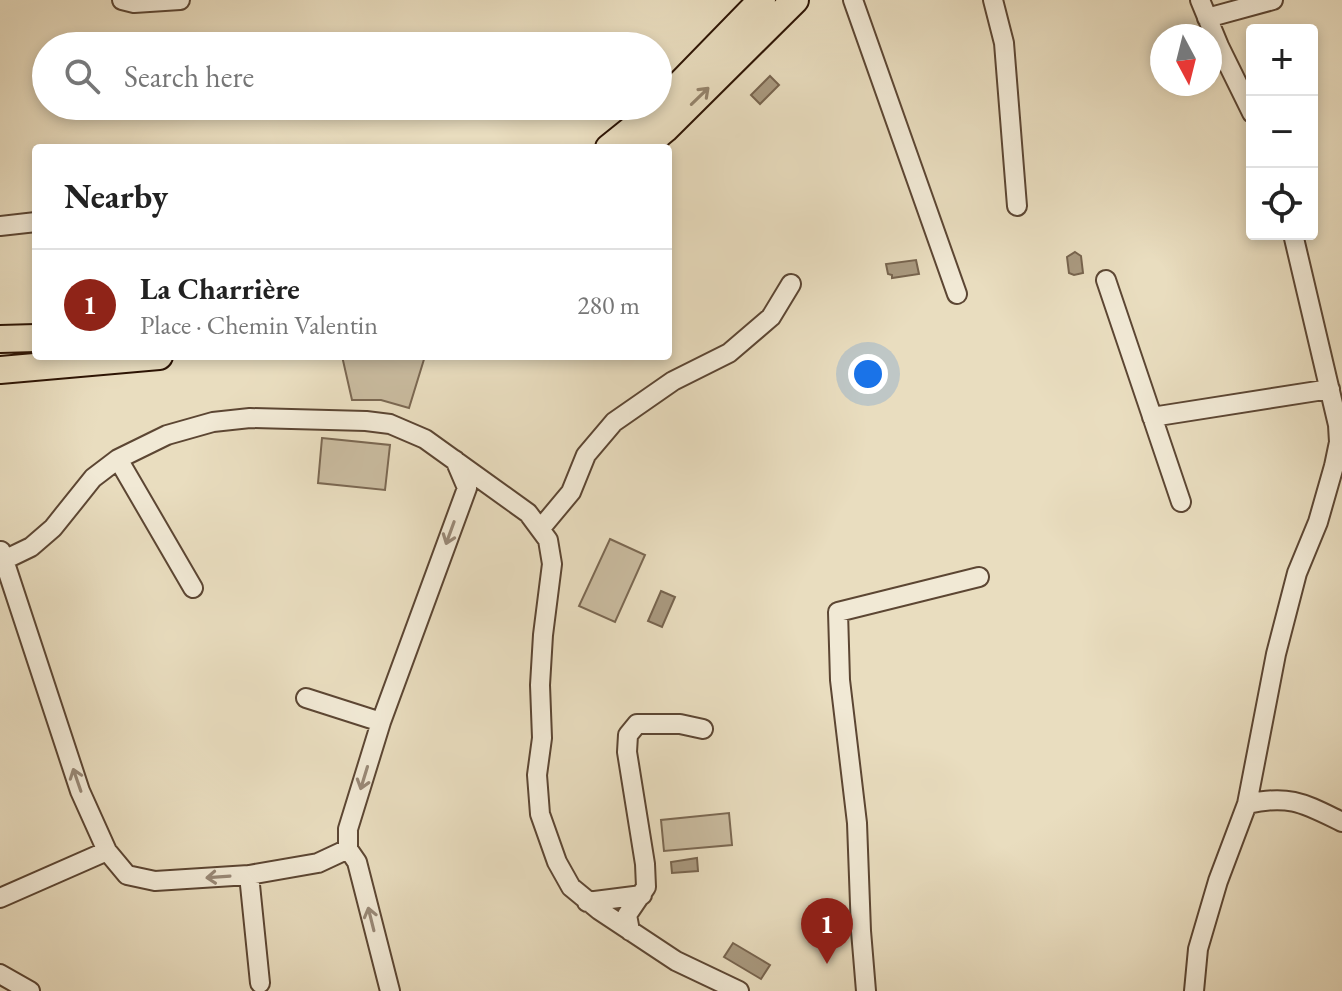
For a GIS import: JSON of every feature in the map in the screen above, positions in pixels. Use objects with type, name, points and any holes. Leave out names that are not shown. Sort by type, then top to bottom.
[{"type":"highway","points":[[672,92],[762,0]]},
{"type":"highway","points":[[647,144],[676,119],[795,0]]},
{"type":"highway","points":[[614,144],[644,120]]},
{"type":"highway","points":[[0,339],[32,338]]},
{"type":"highway","points":[[0,370],[114,360]]},
{"type":"street","points":[[122,0],[134,3],[180,0]]},
{"type":"street","points":[[853,0],[957,294]]},
{"type":"street","points":[[993,0],[1004,43],[1017,206]]},
{"type":"street","points":[[1200,0],[1246,100]]},
{"type":"street","points":[[1207,18],[1273,0]]},
{"type":"street","points":[[0,226],[32,222]]},
{"type":"street","points":[[1194,991],[1198,949],[1218,881],[1247,804],[1277,649],[1297,573],[1318,522],[1339,442],[1330,389],[1294,240]]},
{"type":"street","points":[[1106,280],[1181,502]]},
{"type":"street","points":[[541,528],[571,492],[586,455],[614,422],[673,381],[729,353],[771,317],[791,284]]},
{"type":"street","points":[[1152,417],[1330,389]]},
{"type":"street","points":[[348,849],[318,863],[249,875],[155,881],[127,875],[107,851],[80,791],[1,556],[31,547],[53,528],[93,478],[118,459],[167,435],[213,422],[250,418],[366,421],[390,424],[425,439],[528,513],[548,540],[552,564],[543,635],[540,685],[542,738],[537,775],[540,814],[557,862],[571,887],[587,902],[676,961],[739,991]]},
{"type":"street","points":[[118,459],[193,588]]},
{"type":"street","points":[[390,991],[357,862],[348,849],[348,829],[381,722],[467,488],[455,460]]},
{"type":"street","points":[[866,991],[857,823],[840,680],[838,612],[979,577]]},
{"type":"street","points":[[306,698],[381,722]]},
{"type":"street","points":[[630,931],[627,915],[646,887],[645,864],[629,775],[628,735],[637,724],[680,724],[703,729]]},
{"type":"street","points":[[1247,804],[1272,798],[1303,803],[1342,822]]},
{"type":"street","points":[[0,898],[107,851]]},
{"type":"street","points":[[249,875],[260,983]]},
{"type":"street","points":[[587,902],[642,895]]},
{"type":"street","points":[[0,974],[30,991]]},
{"type":"street","points":[[705,974],[720,991]]},
{"type":"shaded area","points":[[770,76],[779,85],[760,104],[751,95]]},
{"type":"shaded area","points":[[1075,252],[1081,256],[1083,273],[1074,275],[1069,273],[1067,257]]},
{"type":"shaded area","points":[[916,260],[919,274],[892,278],[888,274],[886,264]]},
{"type":"shaded area","points":[[343,360],[424,360],[409,408],[381,400],[352,400]]},
{"type":"shaded area","points":[[322,438],[390,445],[385,490],[318,483]]},
{"type":"shaded area","points":[[610,539],[645,555],[615,622],[579,606]]},
{"type":"shaded area","points":[[661,591],[675,597],[662,627],[648,621]]},
{"type":"shaded area","points":[[729,813],[732,845],[664,851],[661,820]]},
{"type":"shaded area","points":[[697,858],[698,871],[672,873],[671,862]]},
{"type":"shaded area","points":[[733,943],[770,965],[761,979],[724,957]]},
{"type":"place","name":"La Charrière","points":[[827,964]]}]
